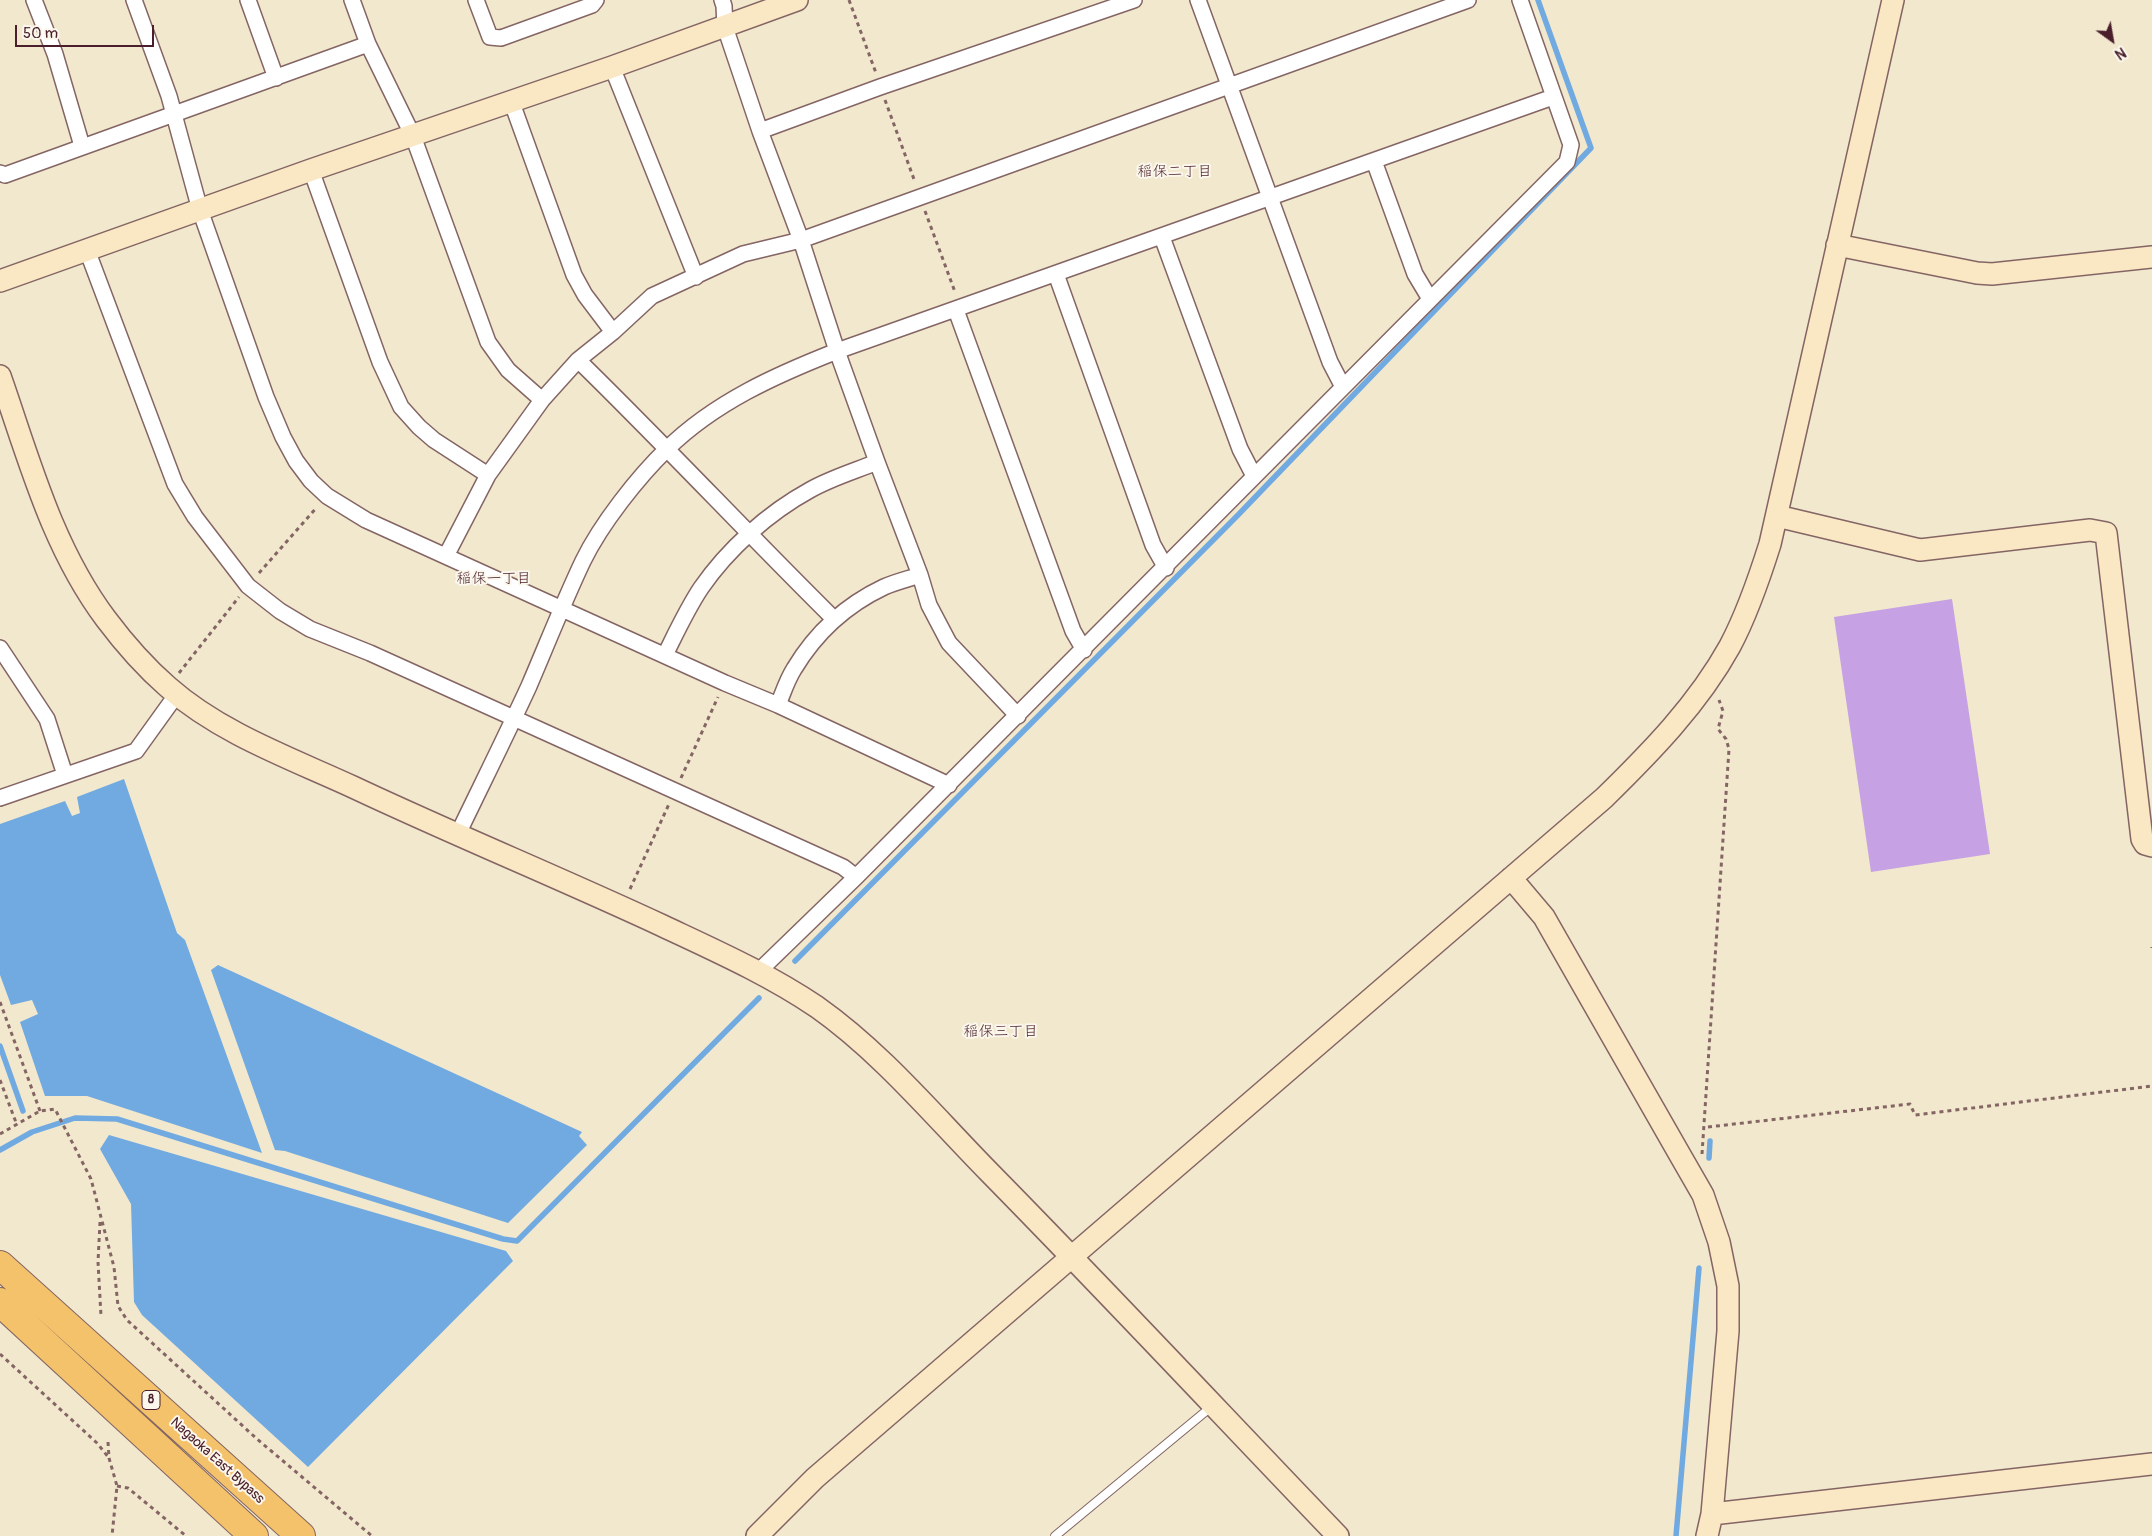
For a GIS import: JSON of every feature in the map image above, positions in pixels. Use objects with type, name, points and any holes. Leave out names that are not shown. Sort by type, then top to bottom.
[{"type":"highway","name":"Nagaoka East Bypass","points":[[0,1265],[301,1536]]},
{"type":"highway","name":"8","points":[[0,1302],[254,1536]]},
{"type":"street","points":[[34,0],[55,54],[82,146]]},
{"type":"street","points":[[134,0],[174,114],[200,210],[266,397],[283,437],[296,461],[311,481],[327,496],[366,520],[949,784]]},
{"type":"street","points":[[248,0],[276,78]]},
{"type":"street","points":[[352,0],[368,44],[413,136],[488,342],[508,370],[542,400]]},
{"type":"street","points":[[476,0],[490,37],[501,38],[592,5],[596,0]]},
{"type":"street","points":[[722,0],[725,28],[760,131],[801,240],[837,351],[929,605],[949,643],[1018,716]]},
{"type":"street","points":[[0,281],[311,170],[512,103],[725,28],[796,0]]},
{"type":"street","points":[[760,131],[880,86],[1134,0]]},
{"type":"street","points":[[1198,0],[1330,362],[1343,387]]},
{"type":"street","points":[[446,556],[488,474],[542,400],[578,360],[613,332],[652,296],[742,254],[801,240],[1468,0]]},
{"type":"street","points":[[758,970],[856,878],[1166,568],[1254,476],[1567,162],[1571,144],[1520,0]]},
{"type":"street","points":[[757,1536],[815,1478],[1604,798],[1637,766],[1683,715],[1729,647],[1743,618],[1756,586],[1777,516],[1893,0]]},
{"type":"street","points":[[0,173],[5,175],[368,44]]},
{"type":"street","points":[[612,67],[696,277]]},
{"type":"street","points":[[456,836],[514,718],[584,559],[611,517],[638,482],[668,448],[710,414],[749,390],[793,368],[837,351],[1553,97]]},
{"type":"street","points":[[512,103],[574,275],[585,295],[613,332]]},
{"type":"street","points":[[1374,161],[1416,274],[1430,299]]},
{"type":"street","points":[[311,170],[380,362],[401,407],[434,440],[488,474]]},
{"type":"street","points":[[1162,237],[1240,449],[1254,476]]},
{"type":"street","points":[[1837,245],[1977,274],[2152,257]]},
{"type":"street","points":[[87,250],[176,484],[195,517],[248,586],[280,611],[310,629],[370,653],[843,867],[856,878]]},
{"type":"street","points":[[1056,274],[1153,545],[1166,568]]},
{"type":"street","points":[[956,310],[1073,630],[1084,650]]},
{"type":"street","points":[[578,360],[668,448],[749,534],[834,619]]},
{"type":"street","points":[[0,376],[57,536],[83,584],[104,616],[131,649],[167,687],[235,732],[456,836],[622,907],[758,970],[818,1008],[878,1056],[1073,1257],[1338,1536]]},
{"type":"street","points":[[664,655],[701,589],[723,561],[749,534],[776,511],[811,489],[877,462]]},
{"type":"street","points":[[1777,516],[1920,550],[2090,530],[2106,534],[2142,839],[2145,844],[2152,846]]},
{"type":"street","points":[[778,705],[793,671],[813,643],[834,619],[858,601],[885,587],[920,576]]},
{"type":"street","points":[[0,648],[47,718],[65,775]]},
{"type":"street","points":[[0,798],[136,751],[177,694]]},
{"type":"street","points":[[1511,878],[1544,917],[1703,1195],[1719,1242],[1728,1286],[1728,1331],[1712,1514],[1707,1536]]},
{"type":"street","points":[[1712,1514],[2152,1464]]},
{"type":"lane","points":[[1055,1536],[1213,1406]]},
{"type":"path","points":[[849,0],[956,294],[956,310]]},
{"type":"path","points":[[1690,1173],[1703,1152],[1729,748],[1726,739],[1718,729],[1723,711],[1718,697],[1715,691],[1705,683]]},
{"type":"path","points":[[0,1002],[40,1111]]},
{"type":"path","points":[[0,1080],[17,1125]]},
{"type":"path","points":[[1708,1127],[1910,1104],[1915,1115],[2152,1086]]},
{"type":"path","points":[[0,1134],[40,1111],[55,1108],[91,1179],[114,1267],[118,1306],[127,1320],[257,1439],[372,1536]]},
{"type":"path","points":[[100,1216],[98,1262],[101,1316]]},
{"type":"path","points":[[0,1354],[97,1443],[109,1458]]},
{"type":"path","points":[[108,1442],[109,1458],[117,1486],[112,1536]]},
{"type":"path","points":[[117,1486],[128,1488],[186,1536]]},
{"type":"water","points":[[124,779],[177,933],[185,940],[262,1153],[87,1096],[45,1096],[20,1022],[38,1014],[32,1000],[11,1005],[0,975],[0,824],[65,801],[72,816],[80,813],[77,797]]},
{"type":"water","points":[[218,965],[582,1132],[579,1136],[587,1145],[508,1223],[285,1151],[275,1150],[211,970]]},
{"type":"water","points":[[109,1135],[506,1251],[513,1261],[308,1467],[142,1315],[134,1302],[131,1204],[100,1149]]},
{"type":"building","points":[[1952,599],[1990,854],[1871,872],[1834,617]]},
{"type":"waterway","points":[[795,961],[1238,515],[1591,148],[1538,0]]},
{"type":"waterway","points":[[0,1150],[32,1132],[75,1118],[117,1119],[503,1239],[517,1241],[759,998]]},
{"type":"waterway","points":[[0,1046],[23,1111]]},
{"type":"waterway","points":[[1709,1158],[1710,1141]]},
{"type":"waterway","points":[[1676,1536],[1699,1268]]},
{"type":"district","name":"稲保二丁目","points":[[1175,172]]},
{"type":"district","name":"稲保一丁目","points":[[494,579]]},
{"type":"district","name":"稲保三丁目","points":[[1001,1032]]}]
